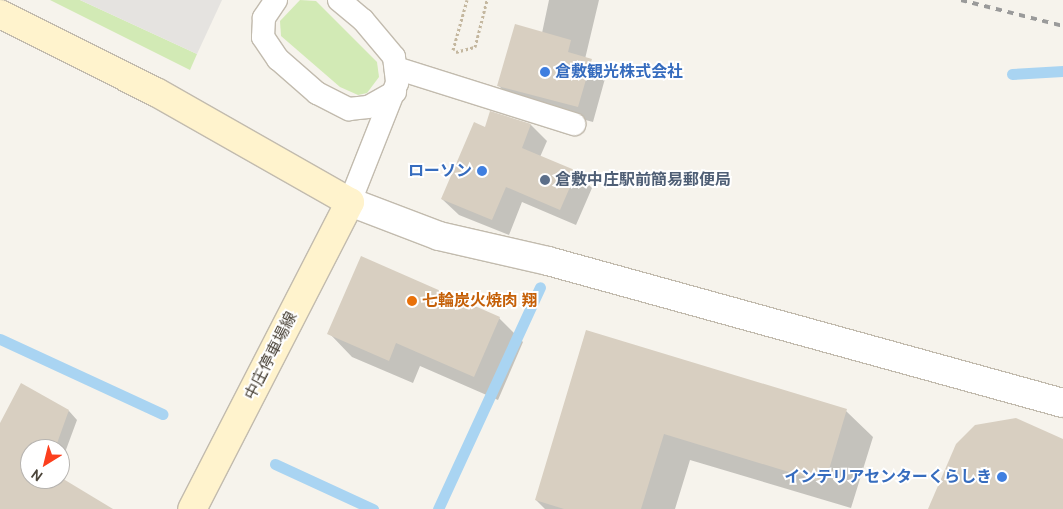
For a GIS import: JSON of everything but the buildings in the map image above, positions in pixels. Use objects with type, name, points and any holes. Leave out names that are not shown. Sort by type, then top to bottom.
[{"type":"street","points":[[0,14],[156,92],[350,202],[439,236],[548,261],[1063,404]]},
{"type":"street","name":"中庄停車場線","points":[[192,509],[350,202]]},
{"type":"lane","points":[[276,0],[264,18],[263,37],[278,60],[317,93],[349,109],[368,107],[394,92]]},
{"type":"lane","points":[[340,0],[363,20],[394,57],[396,68],[394,92],[350,202]]},
{"type":"lane","points":[[396,68],[574,124]]},
{"type":"path","points":[[467,0],[455,51],[475,47],[487,0]]},
{"type":"green space","points":[[50,0],[80,0],[197,54],[190,70]]},
{"type":"green space","points":[[300,0],[316,1],[377,62],[379,77],[367,93],[358,95],[340,87],[281,36],[280,21]]},
{"type":"shaded area","points":[[80,0],[222,0],[197,54]]},
{"type":"waterway","points":[[1012,74],[1063,71]]},
{"type":"waterway","points":[[438,509],[540,287]]},
{"type":"waterway","points":[[0,339],[162,414]]},
{"type":"waterway","points":[[275,464],[373,509]]},
{"type":"railway","points":[[961,0],[1063,26]]},
{"type":"place","name":"倉敷観光株式会社","points":[[545,72]]},
{"type":"place","name":"ローソン","points":[[482,171]]},
{"type":"place","name":"倉敷中庄駅前簡易郵便局","points":[[545,180]]},
{"type":"place","name":"七輪炭火焼肉 翔","points":[[412,301]]},
{"type":"place","name":"インテリアセンターくらしき","points":[[1002,477]]}]
